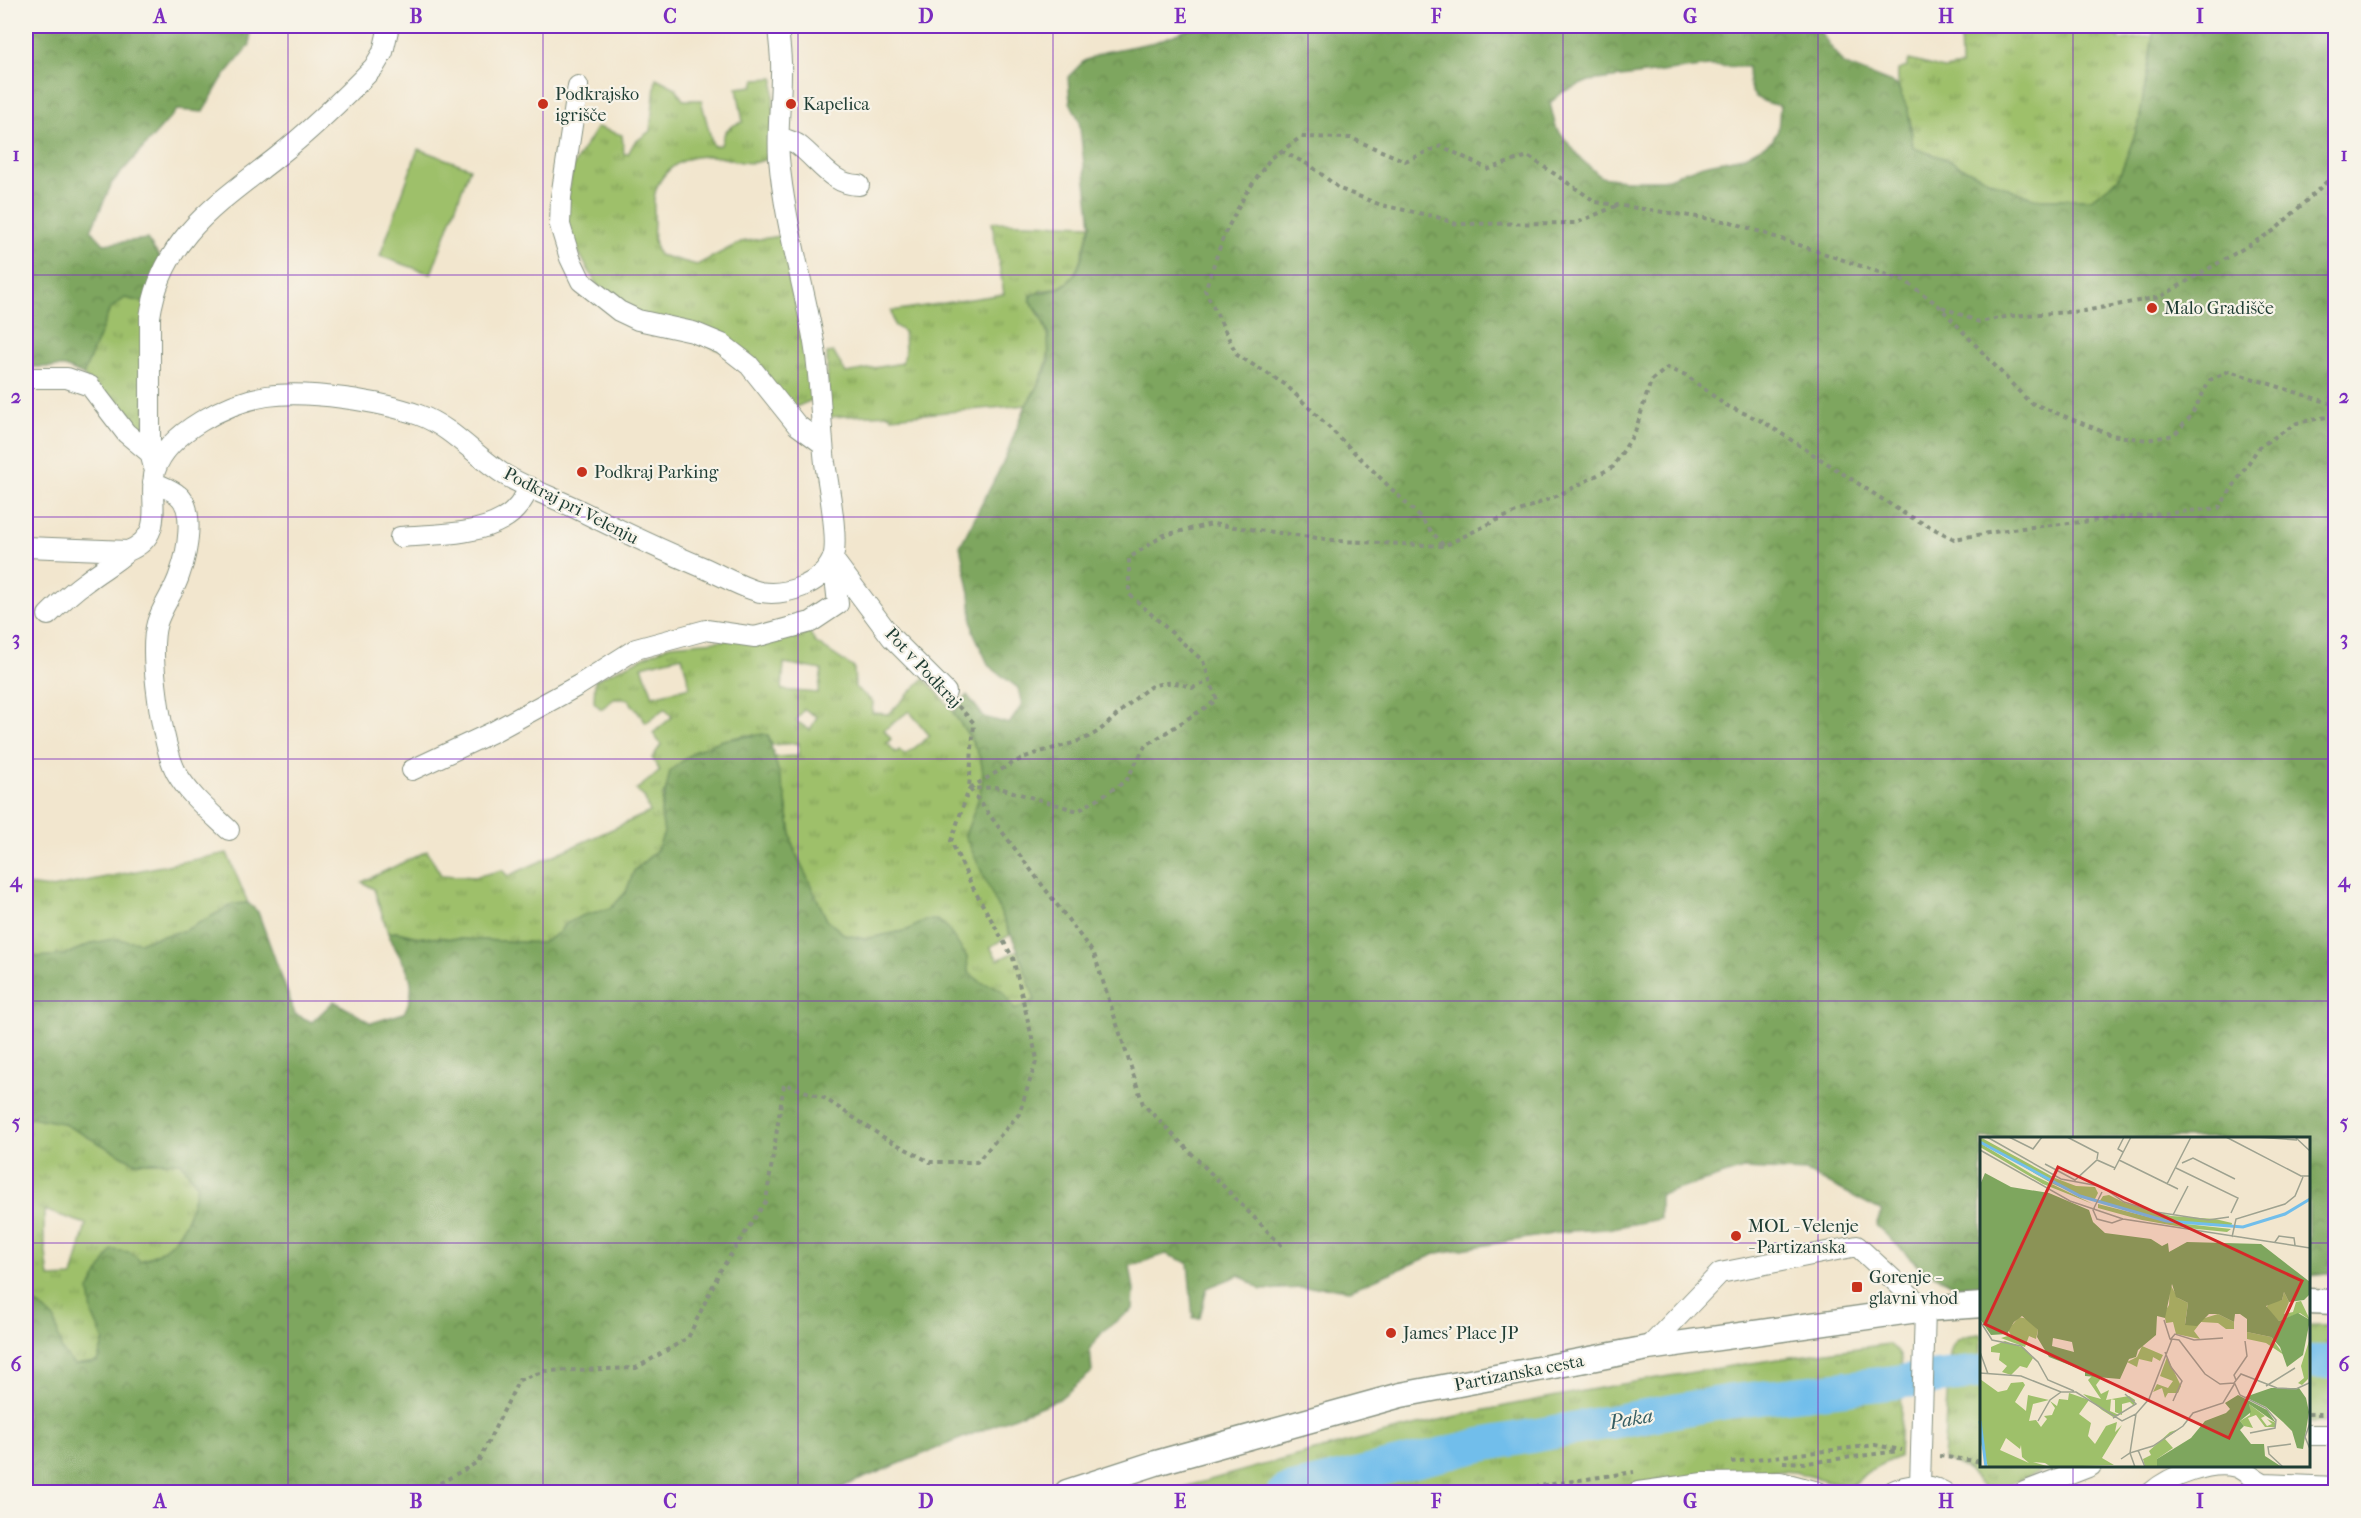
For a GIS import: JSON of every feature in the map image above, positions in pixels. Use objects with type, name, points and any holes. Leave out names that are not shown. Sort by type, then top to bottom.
[{"type":"main road","points":[[2310,1301],[2336,1302]]},
{"type":"main road","name":"Partizanska cesta","points":[[1068,1492],[1156,1463],[1401,1395],[1648,1348],[1926,1309],[1980,1305]]},
{"type":"street","points":[[48,615],[82,585],[145,540],[153,523],[155,507],[150,317],[153,299],[175,249],[199,219],[232,190],[278,156],[374,67],[383,52],[389,26]]},
{"type":"street","points":[[412,770],[493,732],[579,685],[636,649],[706,630],[755,637],[811,622],[838,604],[833,559],[834,538],[814,341],[788,219],[779,156],[782,69],[778,26]]},
{"type":"street","points":[[578,86],[561,197],[560,225],[570,258],[582,281],[619,310],[638,320],[693,332],[722,344],[749,365],[797,425],[823,444]]},
{"type":"street","points":[[779,137],[796,143],[846,185],[860,185]]},
{"type":"street","points":[[26,378],[67,378],[90,386],[153,469],[179,495],[186,506],[190,518],[180,574],[157,623],[154,669],[160,713],[175,770],[195,798],[229,830]]},
{"type":"street","name":"Podkraj pri Velenju","points":[[153,469],[164,451],[182,435],[217,412],[259,398],[301,394],[331,397],[421,416],[438,425],[505,474],[656,548],[758,592],[783,592],[801,587],[821,574],[833,559]]},
{"type":"street","points":[[400,537],[478,528],[502,519],[519,506],[530,487]]},
{"type":"street","points":[[26,547],[128,550]]},
{"type":"street","name":"Pot v Podkraj","points":[[833,559],[892,638],[946,692]]},
{"type":"street","points":[[1648,1348],[1720,1274],[1857,1246],[1926,1309],[1920,1485]]},
{"type":"street","points":[[2310,1435],[2336,1435]]},
{"type":"street","points":[[2024,1492],[2088,1467]]},
{"type":"street","points":[[2152,1492],[2176,1475],[2219,1467],[2236,1467],[2253,1480],[2264,1484],[2336,1487]]},
{"type":"street","points":[[1638,1492],[1703,1483],[1780,1482],[1818,1492]]},
{"type":"street","points":[[1891,1492],[1906,1486],[1920,1485],[1944,1492]]},
{"type":"path","points":[[1444,546],[1418,515],[1286,386],[1237,355],[1205,290],[1224,235],[1246,193],[1270,159],[1301,137],[1351,138],[1405,161],[1441,146],[1488,169],[1528,156],[1596,202],[1731,222],[1905,281],[1938,305],[2029,402],[2111,435],[2147,440],[2174,435],[2191,416],[2210,380],[2229,371],[2336,405]]},
{"type":"path","points":[[1281,151],[1311,166],[1340,189],[1381,205],[1437,217],[1456,224],[1576,223],[1618,205]]},
{"type":"path","points":[[1938,305],[1979,322],[2010,316],[2084,310],[2160,297],[2275,230],[2336,173]]},
{"type":"path","points":[[969,789],[996,787],[1078,811],[1126,781],[1145,746],[1217,700],[1203,661],[1129,594],[1129,558],[1164,535],[1212,524],[1340,541],[1444,546],[1497,520],[1559,495],[1613,467],[1635,432],[1651,381],[1666,368],[1686,375],[1725,405],[1762,421],[1905,514],[1954,539],[2012,529],[2219,508],[2259,447],[2297,423],[2336,415]]},
{"type":"path","points":[[969,789],[1031,755],[1061,748],[1097,732],[1149,687],[1173,681],[1192,688],[1210,681]]},
{"type":"path","name":"Pot v Podkraj","points":[[424,1492],[478,1462],[519,1380],[545,1371],[636,1368],[688,1338],[720,1270],[766,1201],[784,1084],[824,1098],[883,1137],[930,1162],[977,1162],[1019,1114],[1037,1059],[1013,958],[972,886],[951,841],[969,789],[974,723],[946,692]]},
{"type":"path","points":[[969,789],[1094,954],[1143,1104],[1285,1249]]},
{"type":"path","points":[[1729,1462],[1752,1459],[1875,1445],[1903,1451],[1808,1463],[1752,1459]]},
{"type":"path","points":[[1943,1457],[1980,1462]]},
{"type":"path","points":[[1498,1492],[1635,1472]]},
{"type":"green space","points":[[26,26],[250,26],[250,45],[222,79],[203,112],[177,110],[112,183],[91,230],[104,244],[147,239],[160,258],[147,303],[125,298],[110,309],[83,375],[65,367],[26,367]]},
{"type":"green space","points":[[1197,26],[1816,26],[1843,64],[1897,85],[1908,110],[1913,148],[1943,158],[1990,181],[2036,199],[2091,199],[2118,179],[2139,123],[2153,36],[2151,26],[2335,26],[2335,1273],[2310,1276],[2310,1137],[1980,1137],[1980,1286],[1955,1286],[1922,1269],[1876,1225],[1882,1211],[1807,1172],[1743,1169],[1660,1195],[1660,1219],[1607,1229],[1570,1231],[1438,1253],[1350,1290],[1324,1287],[1261,1290],[1240,1275],[1207,1288],[1200,1318],[1193,1318],[1188,1263],[1166,1254],[1130,1266],[1134,1290],[1133,1309],[1104,1330],[1090,1348],[1092,1372],[1059,1399],[834,1492],[26,1492],[26,1298],[41,1307],[55,1320],[61,1349],[74,1365],[97,1362],[104,1341],[92,1313],[89,1290],[112,1250],[130,1252],[140,1261],[153,1256],[173,1241],[186,1222],[197,1185],[181,1162],[134,1162],[62,1123],[32,1117],[26,1120],[26,949],[36,957],[64,955],[93,943],[113,939],[140,942],[186,930],[234,904],[248,903],[258,912],[295,1014],[312,1022],[334,1001],[371,1023],[404,1013],[409,1001],[411,981],[388,933],[397,932],[418,937],[542,943],[559,933],[564,925],[581,916],[611,908],[626,892],[634,871],[657,850],[664,833],[661,812],[670,771],[695,751],[723,740],[762,734],[768,735],[785,795],[793,847],[827,920],[845,935],[865,939],[908,930],[925,920],[937,920],[945,925],[967,957],[968,972],[982,983],[1004,992],[1015,1010],[1035,1000],[1018,950],[965,836],[982,784],[983,772],[975,747],[953,713],[967,695],[984,717],[1009,724],[1022,705],[1018,688],[989,666],[973,631],[970,593],[960,546],[1003,463],[1026,405],[1038,387],[1049,361],[1048,332],[1041,315],[1030,301],[1031,295],[1064,286],[1071,280],[1080,263],[1091,225],[1079,120],[1070,102],[1068,77],[1084,61],[1104,52],[1155,42]],"holes":[[[1709,66],[1748,67],[1749,84],[1758,98],[1780,106],[1778,130],[1772,141],[1743,157],[1703,165],[1663,180],[1624,180],[1601,177],[1582,160],[1556,128],[1550,103],[1563,92],[1589,81]]]},
{"type":"green space","points":[[1960,26],[2116,26],[2119,40],[2153,36],[2139,123],[2118,179],[2091,199],[2036,199],[1990,181],[1943,158],[1913,148],[1911,123],[1900,90],[1898,70],[1907,67],[1909,60],[1944,69],[1961,66]]},
{"type":"green space","points":[[656,78],[676,88],[683,100],[701,100],[713,146],[721,145],[728,129],[743,122],[737,88],[753,86],[755,79],[774,78],[772,157],[747,163],[709,156],[697,157],[677,164],[668,171],[657,188],[654,198],[654,237],[659,255],[697,265],[741,242],[780,236],[803,292],[812,400],[791,409],[761,369],[638,313],[597,285],[569,235],[565,208],[573,166],[597,127],[622,135],[624,154],[628,154],[634,143],[650,131]]},
{"type":"green space","points":[[418,149],[470,168],[431,274],[380,256]]},
{"type":"green space","points":[[992,222],[1091,225],[1081,258],[1072,277],[1065,284],[1054,289],[1041,290],[1030,301],[1045,328],[1048,353],[1041,378],[1026,405],[891,417],[890,414],[828,417],[827,353],[833,352],[846,373],[902,363],[905,354],[904,332],[894,325],[891,311],[1004,294]]},
{"type":"green space","points":[[125,298],[147,303],[145,434],[139,437],[83,375],[110,309]]},
{"type":"green space","points":[[808,629],[815,642],[854,668],[855,687],[873,702],[872,713],[889,714],[924,678],[964,726],[973,740],[983,769],[982,790],[965,836],[989,883],[1010,935],[990,947],[998,960],[1018,950],[1035,1000],[1015,1011],[996,987],[982,983],[968,972],[967,957],[925,920],[908,930],[865,939],[845,935],[827,920],[793,847],[785,795],[774,757],[798,756],[799,743],[772,745],[768,735],[746,735],[723,740],[695,751],[663,794],[661,812],[664,833],[657,850],[634,871],[626,892],[611,908],[564,925],[559,933],[542,943],[418,937],[397,932],[388,933],[374,889],[362,882],[427,851],[441,875],[475,877],[502,870],[508,876],[650,812],[644,797],[636,790],[660,771],[652,758],[661,745],[653,733],[672,717],[665,708],[646,723],[628,699],[614,699],[601,709],[594,702],[595,680],[670,645],[796,634]],"holes":[[[682,656],[690,687],[653,696],[642,666]],[[784,663],[822,670],[818,693],[782,690]],[[804,709],[817,717],[810,730],[796,721]],[[909,711],[930,736],[905,755],[899,750],[896,753],[887,743],[891,739],[884,730]]]},
{"type":"green space","points":[[227,853],[248,903],[234,904],[186,930],[140,942],[113,939],[93,943],[64,955],[36,957],[26,949],[26,885],[51,888]]},
{"type":"green space","points":[[32,1117],[62,1123],[134,1162],[181,1162],[197,1185],[186,1222],[173,1241],[153,1256],[140,1261],[130,1252],[92,1313],[104,1341],[97,1362],[74,1365],[61,1349],[54,1320],[41,1307],[26,1298],[34,1268],[26,1225],[26,1197],[29,1188],[26,1188],[26,1120]],"holes":[[[44,1210],[86,1224],[72,1277],[49,1278],[44,1236]]]},
{"type":"green space","points":[[2310,1325],[2335,1325],[2335,1353],[2310,1354]]},
{"type":"green space","points":[[1980,1334],[1980,1365],[1949,1367],[1953,1346],[1960,1338]]},
{"type":"green space","points":[[1889,1344],[1900,1357],[1902,1374],[1724,1396],[1571,1421],[1427,1449],[1255,1492],[1166,1492],[1374,1436],[1500,1407],[1694,1372]]},
{"type":"green space","points":[[2335,1367],[2335,1421],[2310,1422],[2310,1368]]},
{"type":"green space","points":[[1980,1380],[1980,1467],[2051,1467],[1988,1492],[1965,1468],[1943,1460],[1948,1382]]},
{"type":"green space","points":[[1902,1388],[1899,1457],[1873,1469],[1850,1487],[1795,1472],[1767,1470],[1696,1476],[1575,1492],[1313,1492],[1459,1457],[1606,1429]]},
{"type":"waterway","name":"Paka","points":[[2310,1362],[2336,1362]]},
{"type":"waterway","name":"Paka","points":[[1285,1492],[1481,1445],[1726,1402],[1980,1372]]},
{"type":"place","name":"Podkrajsko igrišče","points":[[543,104]]},
{"type":"place","name":"Kapelica","points":[[791,104]]},
{"type":"place","name":"Malo Gradišče","points":[[2152,308]]},
{"type":"place","name":"Podkraj Parking","points":[[582,472]]},
{"type":"place","name":"MOL - Velenje - Partizanska","points":[[1736,1236]]},
{"type":"place","name":"Gorenje - glavni vhod","points":[[1857,1287]]},
{"type":"place","name":"James' Place JP","points":[[1391,1333]]}]
